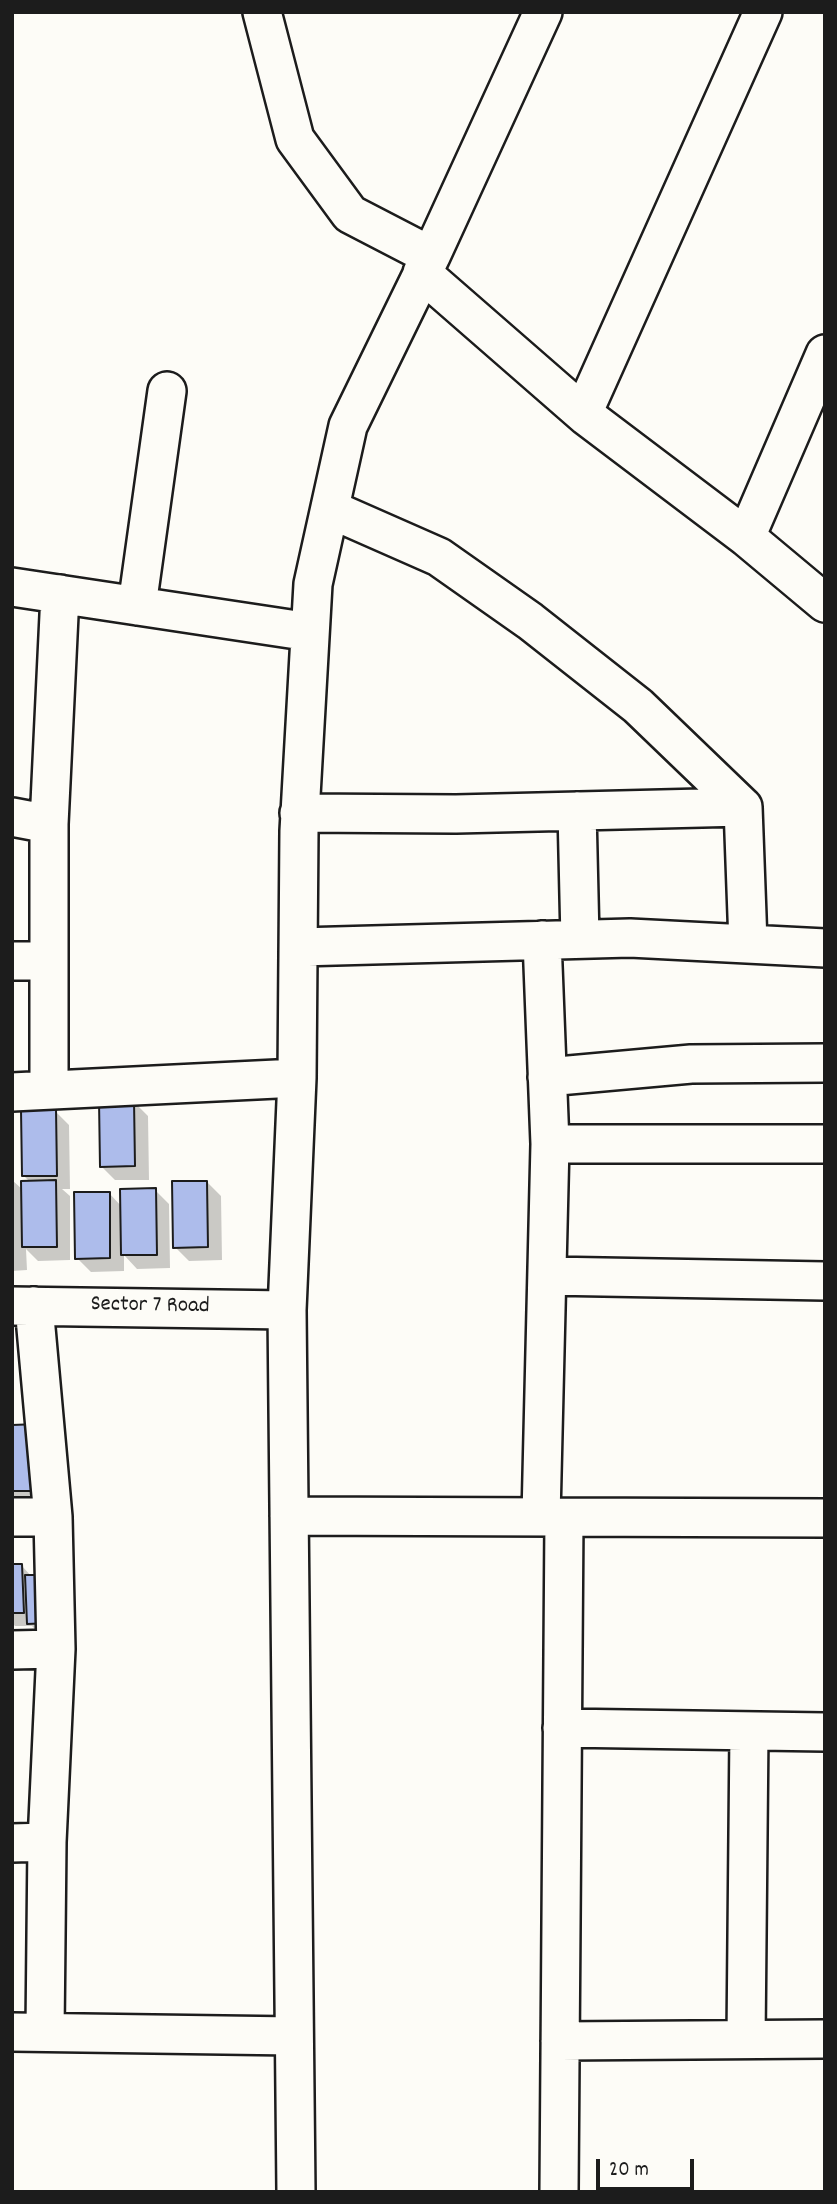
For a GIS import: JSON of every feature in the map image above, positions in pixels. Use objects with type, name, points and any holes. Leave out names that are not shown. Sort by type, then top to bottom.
[{"type":"street","points":[[262,12],[295,139],[350,214],[427,264],[584,411],[586,416],[746,537],[825,603]]},
{"type":"street","points":[[296,2192],[287,1310],[297,1078],[299,813],[313,584],[348,426],[427,264],[543,12]]},
{"type":"street","points":[[584,411],[763,12]]},
{"type":"street","points":[[746,537],[825,354]]},
{"type":"street","points":[[137,606],[167,391]]},
{"type":"street","points":[[330,509],[439,556],[530,621],[638,706],[743,807],[748,943]]},
{"type":"street","points":[[12,587],[310,632]]},
{"type":"street","points":[[49,1090],[30,961],[49,824],[60,594]]},
{"type":"street","points":[[299,813],[743,807]]},
{"type":"street","points":[[577,811],[580,939]]},
{"type":"street","points":[[12,817],[49,824]]},
{"type":"street","points":[[299,947],[630,938],[825,948]]},
{"type":"street","points":[[542,940],[550,1144],[548,1276],[552,1517],[562,1728],[559,2192]]},
{"type":"street","points":[[547,1077],[691,1064],[825,1063]]},
{"type":"street","points":[[12,1091],[297,1078]]},
{"type":"street","points":[[550,1144],[825,1144]]},
{"type":"street","points":[[548,1276],[825,1281]]},
{"type":"street","points":[[23,1306],[53,1517],[56,1649],[30,1843],[29,2031],[294,2036]]},
{"type":"street","name":"Sector 7 Road","points":[[23,1306],[287,1310]]},
{"type":"street","points":[[289,1516],[825,1518]]},
{"type":"street","points":[[12,1517],[53,1517]]},
{"type":"street","points":[[12,1650],[56,1649]]},
{"type":"street","points":[[562,1728],[825,1732]]},
{"type":"street","points":[[746,2039],[749,1731]]},
{"type":"street","points":[[560,2041],[825,2039]]},
{"type":"building","points":[[99,1100],[134,1100],[135,1166],[100,1167]]},
{"type":"building","points":[[56,1109],[57,1176],[22,1176],[21,1110]]},
{"type":"building","points":[[56,1180],[57,1247],[22,1247],[21,1181]]},
{"type":"building","points":[[172,1181],[207,1181],[208,1247],[173,1248]]},
{"type":"building","points":[[156,1188],[157,1255],[121,1255],[120,1189]]},
{"type":"building","points":[[74,1192],[110,1192],[110,1258],[75,1259]]},
{"type":"building","points":[[38,1424],[39,1491],[12,1491],[12,1425]]},
{"type":"building","points":[[12,1564],[22,1564],[24,1613],[12,1613]]},
{"type":"building","points":[[25,1575],[49,1575],[51,1623],[27,1624]]}]
